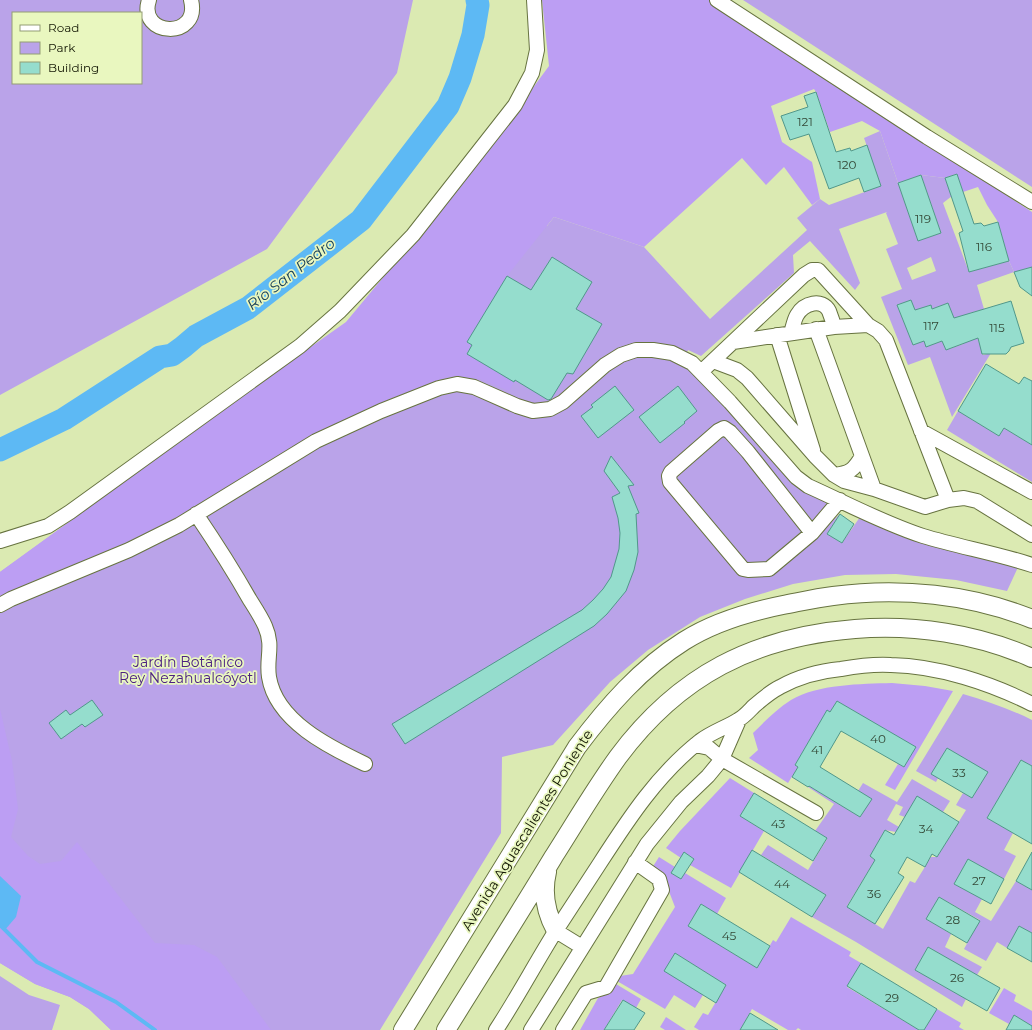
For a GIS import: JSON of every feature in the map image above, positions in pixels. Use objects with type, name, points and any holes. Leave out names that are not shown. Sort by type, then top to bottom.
[{"type":"main road","name":"Avenida Aguascalientes Poniente","points":[[402,1030],[577,747],[598,720],[650,666],[684,641],[721,622],[762,609],[808,600],[860,593],[905,593],[952,597],[977,601],[1026,616]]},
{"type":"main road","points":[[446,1030],[605,775],[633,738],[659,710],[678,693],[703,675],[724,663],[758,648],[782,641],[819,633],[869,628],[894,628],[963,636],[1006,648],[1032,658]]},
{"type":"main road","points":[[548,866],[544,890],[548,913],[556,931]]},
{"type":"street","points":[[149,0],[147,10],[152,21],[162,29],[169,30],[181,27],[186,23],[192,12],[190,0]]},
{"type":"street","points":[[0,540],[48,526],[70,512],[300,346],[346,305],[413,235],[515,105],[532,73],[537,50],[534,0]]},
{"type":"street","points":[[717,0],[927,137],[1032,202]]},
{"type":"street","points":[[701,372],[804,274],[812,270],[818,270],[868,325],[878,331],[886,340],[948,500]]},
{"type":"street","points":[[792,333],[798,314],[804,307],[812,303],[823,304],[829,311],[834,327]]},
{"type":"street","points":[[733,342],[816,329],[868,325]]},
{"type":"street","points":[[816,329],[874,489]]},
{"type":"street","points":[[777,336],[815,456]]},
{"type":"street","points":[[0,605],[11,599],[129,550],[179,525],[316,441],[381,411],[439,388],[457,384],[474,387],[517,406],[533,411],[550,409],[563,402],[605,365],[621,355],[636,350],[653,350],[672,353],[692,363],[808,486],[890,523],[922,535],[1009,557],[1032,565]]},
{"type":"street","points":[[713,361],[737,370],[747,378],[815,456],[834,475],[844,481],[874,489],[925,507],[948,500],[964,498],[977,501],[1032,535]]},
{"type":"street","points":[[812,533],[748,452],[730,432],[724,428],[718,431],[671,472],[669,476],[670,482],[743,569],[748,570],[769,569],[812,533],[840,500]]},
{"type":"street","points":[[921,431],[1032,492]]},
{"type":"street","points":[[748,452],[763,440]]},
{"type":"street","points":[[834,475],[851,471],[856,467],[862,456]]},
{"type":"street","points":[[196,514],[235,573],[265,626],[270,641],[269,676],[272,688],[282,708],[300,726],[326,744],[365,764]]},
{"type":"street","points":[[498,1029],[556,931],[638,805],[662,776],[696,745],[716,731],[739,720],[761,699],[780,687],[805,676],[832,670],[862,666],[891,665],[922,668],[956,675],[986,684],[1032,704]]},
{"type":"street","points":[[531,1030],[647,844],[681,802],[708,776],[722,759],[739,720]]},
{"type":"street","points":[[696,745],[709,748],[722,759],[816,813]]},
{"type":"street","points":[[563,1030],[586,993],[606,987],[662,890],[659,879],[635,862]]},
{"type":"street","points":[[556,931],[582,947]]},
{"type":"green space","points":[[0,0],[413,0],[397,73],[267,249],[0,395]]},
{"type":"green space","points":[[743,0],[1032,0],[1032,187]]},
{"type":"green space","name":"Jardín Botánico Rey Nezahualcóyotl","points":[[880,131],[918,241],[941,233],[921,175],[945,178],[952,196],[943,203],[969,272],[1009,261],[1014,272],[977,285],[984,309],[970,313],[983,355],[991,353],[952,417],[930,357],[908,365],[881,297],[902,289],[886,249],[898,244],[886,213],[887,212],[839,229],[860,283],[855,290],[810,241],[793,255],[794,273],[701,356],[688,350],[682,364],[695,374],[831,502],[818,534],[840,514],[827,534],[842,543],[860,517],[1019,565],[1007,591],[956,580],[896,574],[845,575],[793,584],[745,599],[700,617],[648,650],[610,682],[553,745],[502,757],[501,833],[380,1030],[111,1030],[89,1009],[70,997],[35,984],[0,963],[0,613],[2,612],[0,610],[0,572],[346,323],[420,234],[547,226],[554,217],[644,247],[710,319],[807,230],[797,218],[820,199],[829,205],[881,186],[864,138]],"holes":[[[931,257],[936,271],[912,280],[907,268]],[[911,300],[915,311],[930,305],[932,309],[948,303],[963,344],[946,350],[942,341],[926,347],[924,341],[913,345],[897,305]]]},
{"type":"green space","points":[[958,411],[999,436],[1004,428],[1032,445],[1032,482],[947,430]]},
{"type":"green space","points":[[963,694],[981,699],[1032,720],[1032,766],[1021,760],[987,818],[1013,833],[1004,850],[1016,856],[1004,879],[968,859],[954,884],[982,899],[975,912],[991,921],[1016,881],[1032,890],[1032,933],[1019,926],[1007,948],[997,942],[986,961],[964,949],[980,920],[939,897],[926,919],[951,934],[945,947],[982,967],[977,975],[928,947],[915,970],[966,999],[962,1007],[856,942],[812,917],[826,895],[761,855],[768,845],[808,870],[827,839],[815,831],[834,804],[808,787],[809,786],[860,817],[871,799],[858,791],[863,783],[897,802],[912,779],[950,801],[943,812],[905,817],[899,815],[903,807],[896,804],[887,820],[899,827],[896,832],[885,830],[870,856],[875,860],[847,906],[883,929],[910,881],[915,883],[931,857],[937,857],[966,810],[956,805],[963,793],[972,798],[987,773],[947,748],[932,774],[938,778],[936,782],[916,771]]},
{"type":"green space","points":[[0,976],[29,995],[60,1005],[52,1030],[0,1030]]},
{"type":"shaded area","points":[[542,0],[709,0],[1032,212],[1032,267],[1014,272],[1009,261],[998,222],[978,187],[963,192],[956,174],[945,178],[921,175],[898,183],[880,131],[862,121],[830,132],[814,89],[771,106],[782,142],[812,162],[820,199],[812,205],[784,167],[766,185],[742,158],[644,247],[554,217],[507,276],[467,342],[472,345],[467,354],[514,382],[509,391],[480,379],[450,376],[393,397],[315,435],[165,524],[95,556],[46,574],[0,597],[0,572],[346,322],[470,173],[549,66]]},
{"type":"shaded area","points":[[892,683],[925,686],[953,691],[895,790],[885,785],[898,764],[904,767],[915,747],[837,701],[830,712],[827,711],[795,765],[798,767],[788,783],[749,758],[758,750],[753,733],[776,711],[791,700],[814,691],[827,688]]},
{"type":"shaded area","points":[[0,709],[12,761],[18,809],[11,837],[28,856],[40,864],[61,861],[77,842],[155,943],[194,945],[217,957],[271,1030],[111,1030],[89,1009],[70,997],[35,984],[0,963]]},
{"type":"shaded area","points":[[730,778],[754,793],[740,816],[764,831],[731,888],[690,865],[694,859],[685,853],[681,858],[666,848]]},
{"type":"shaded area","points":[[659,857],[675,867],[671,873],[681,879],[685,873],[726,898],[717,914],[701,904],[688,926],[757,968],[773,940],[776,942],[791,917],[851,952],[849,956],[861,963],[847,987],[919,1030],[801,1030],[798,1028],[796,1030],[788,1030],[752,1009],[740,1030],[699,1030],[694,1027],[703,1013],[708,1015],[726,985],[675,953],[703,995],[695,1008],[674,995],[665,1009],[617,981],[620,976],[633,974],[675,907],[663,876],[652,868]]},
{"type":"shaded area","points":[[616,984],[641,999],[636,1008],[622,1000],[604,1030],[580,1030],[598,998],[611,992]]},
{"type":"shaded area","points":[[1004,988],[1016,995],[1014,1001],[1032,1011],[1032,1026],[1014,1015],[1009,1024],[989,1013]]},
{"type":"shaded area","points":[[937,1009],[961,1023],[959,1027],[964,1030],[924,1030]]},
{"type":"shaded area","points":[[666,1017],[686,1030],[665,1030],[660,1027]]},
{"type":"water","points":[[0,876],[21,896],[16,917],[4,931],[0,925]]},
{"type":"building","points":[[816,92],[836,152],[850,148],[851,151],[867,145],[881,186],[864,192],[859,178],[829,189],[809,134],[790,140],[781,116],[808,107],[804,96]]},
{"type":"building","points":[[957,174],[974,224],[981,223],[984,226],[998,222],[1009,261],[969,272],[959,233],[963,231],[945,178]]},
{"type":"building","points":[[921,175],[941,233],[918,241],[898,183]]},
{"type":"building","points":[[552,257],[592,282],[576,309],[602,324],[573,374],[567,373],[551,399],[548,400],[467,354],[472,345],[467,342],[507,276],[531,290]]},
{"type":"building","points":[[1032,267],[1032,296],[1020,287],[1014,272]]},
{"type":"building","points":[[911,300],[915,310],[931,305],[932,309],[948,303],[954,318],[1011,301],[1024,343],[1011,347],[1006,354],[982,354],[978,338],[946,350],[942,341],[926,347],[924,341],[913,345],[897,305]]},
{"type":"building","points":[[986,364],[1019,384],[1024,377],[1032,381],[1032,445],[1004,428],[999,436],[958,411]]},
{"type":"building","points":[[615,386],[634,410],[598,438],[581,416],[593,407],[591,405]]},
{"type":"building","points":[[678,386],[697,411],[684,422],[685,423],[660,443],[639,417]]},
{"type":"building","points":[[611,456],[634,485],[628,486],[639,513],[636,514],[638,552],[634,570],[626,591],[607,614],[594,626],[405,744],[392,724],[582,610],[603,589],[611,577],[619,549],[620,533],[618,518],[612,497],[620,493],[604,471]]},
{"type":"building","points":[[840,514],[854,524],[842,543],[827,534]]},
{"type":"building","points":[[92,700],[103,715],[85,727],[82,724],[61,739],[49,723],[66,710],[70,715]]},
{"type":"building","points":[[837,701],[916,747],[904,767],[841,731],[820,767],[872,799],[860,817],[792,777],[798,767],[795,765],[827,710],[830,712]]},
{"type":"building","points":[[947,748],[988,772],[972,798],[931,774]]},
{"type":"building","points":[[1021,760],[1032,766],[1032,844],[987,818]]},
{"type":"building","points":[[754,793],[827,838],[813,861],[740,816]]},
{"type":"building","points":[[917,796],[959,822],[937,857],[932,854],[925,867],[907,857],[898,873],[904,877],[875,924],[847,907],[875,860],[870,856],[885,830],[894,835]]},
{"type":"building","points":[[752,850],[826,895],[812,917],[739,872]]},
{"type":"building","points":[[684,852],[694,859],[681,879],[671,873]]},
{"type":"building","points":[[1032,852],[1032,890],[1016,881]]},
{"type":"building","points":[[968,859],[1004,879],[991,904],[954,884]]},
{"type":"building","points":[[939,897],[980,921],[967,943],[926,919]]},
{"type":"building","points":[[701,904],[770,946],[757,968],[688,926]]},
{"type":"building","points":[[1019,926],[1032,933],[1032,962],[1007,948]]},
{"type":"building","points":[[928,947],[1000,988],[987,1011],[915,970]]},
{"type":"building","points":[[675,953],[726,985],[716,1003],[664,971]]},
{"type":"building","points":[[861,963],[937,1009],[924,1030],[919,1030],[847,986]]},
{"type":"building","points":[[623,1000],[645,1013],[634,1030],[604,1030]]},
{"type":"building","points":[[750,1013],[778,1030],[740,1030]]},
{"type":"building","points":[[1014,1015],[1032,1026],[1032,1030],[1006,1030]]},
{"type":"waterway","name":"Río San Pedro","points":[[0,450],[64,419],[160,357],[172,355],[196,336],[248,308],[361,220],[448,106],[460,78],[473,35],[478,5],[477,0]]},
{"type":"waterway","points":[[0,925],[37,962],[116,1002],[155,1030]]}]
